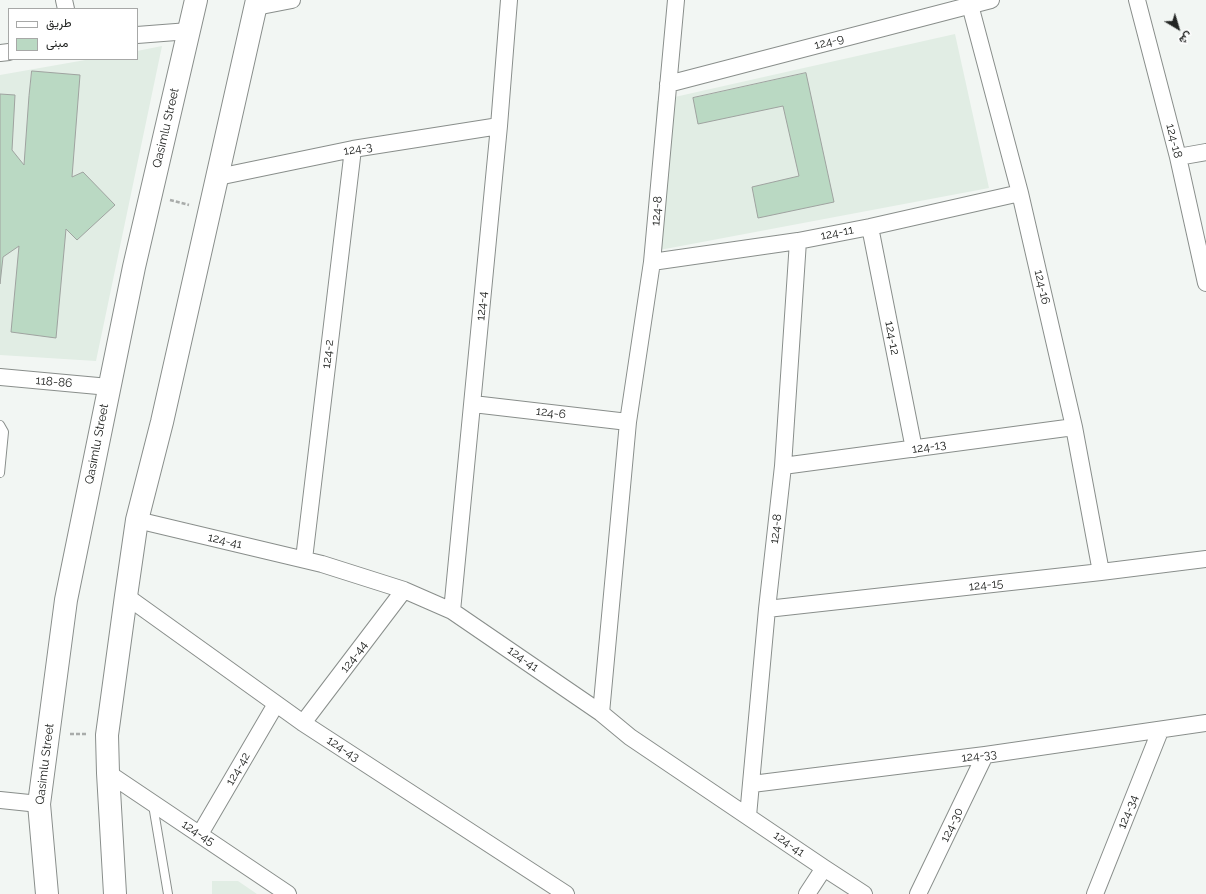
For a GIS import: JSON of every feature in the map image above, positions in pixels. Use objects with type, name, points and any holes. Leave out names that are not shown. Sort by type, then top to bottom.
[{"type":"main road","name":"Qasimlu Street","points":[[46,894],[39,804],[66,600],[134,267],[196,0]]},
{"type":"main road","points":[[115,894],[107,735],[137,520],[162,422],[257,3]]},
{"type":"street","points":[[257,3],[292,0]]},
{"type":"street","name":"124-4","points":[[452,611],[499,126],[509,0]]},
{"type":"street","name":"124-8","points":[[601,713],[628,422],[652,262],[676,0]]},
{"type":"street","name":"124-9","points":[[668,84],[991,0]]},
{"type":"street","name":"124-18","points":[[1137,0],[1178,157],[1206,283]]},
{"type":"street","name":"124-16","points":[[970,5],[1020,193],[1074,427],[1101,572]]},
{"type":"street","points":[[138,35],[189,31]]},
{"type":"street","name":"124-3","points":[[218,177],[353,150],[499,126]]},
{"type":"street","name":"124-2","points":[[304,559],[353,150]]},
{"type":"street","points":[[1178,157],[1206,152]]},
{"type":"street","name":"124-11","points":[[652,262],[798,241],[870,227],[1020,193]]},
{"type":"street","name":"124-12","points":[[870,227],[914,449]]},
{"type":"street","name":"124-8","points":[[748,816],[767,609],[784,466],[798,241]]},
{"type":"street","name":"118-86","points":[[0,378],[109,386]]},
{"type":"street","name":"124-6","points":[[473,404],[628,422]]},
{"type":"street","name":"124-13","points":[[784,466],[1074,427]]},
{"type":"street","name":"124-41","points":[[137,520],[322,564],[404,590],[452,611],[601,713],[630,737],[864,894]]},
{"type":"street","name":"124-15","points":[[767,609],[1206,559]]},
{"type":"street","name":"124-44","points":[[303,723],[404,590]]},
{"type":"street","name":"124-43","points":[[126,596],[303,723],[561,893]]},
{"type":"street","name":"124-42","points":[[200,834],[276,704]]},
{"type":"street","name":"124-33","points":[[752,784],[985,755],[1160,731],[1206,723]]},
{"type":"street","name":"124-34","points":[[1095,894],[1160,731]]},
{"type":"street","name":"124-30","points":[[918,894],[985,755]]},
{"type":"street","name":"124-45","points":[[108,773],[288,894]]},
{"type":"street","points":[[0,800],[39,804]]},
{"type":"street","points":[[807,894],[824,868]]},
{"type":"lane","points":[[0,425],[4,432],[0,473]]},
{"type":"lane","points":[[153,804],[168,894]]},
{"type":"path","points":[[151,194],[210,210]]},
{"type":"path","points":[[48,733],[107,735]]},
{"type":"shaded area","points":[[955,34],[989,188],[649,252],[657,101]]},
{"type":"shaded area","points":[[162,46],[96,361],[0,355],[0,75],[85,60],[138,60],[138,51]]},
{"type":"shaded area","points":[[212,881],[238,881],[257,894],[212,894]]},
{"type":"building","points":[[32,71],[80,75],[72,177],[83,172],[115,205],[77,240],[66,229],[56,338],[11,332],[19,246],[3,257],[0,284],[0,94],[15,95],[12,150],[24,165]]},
{"type":"building","points":[[806,73],[834,202],[758,218],[752,187],[799,176],[783,106],[698,124],[693,98]]}]
